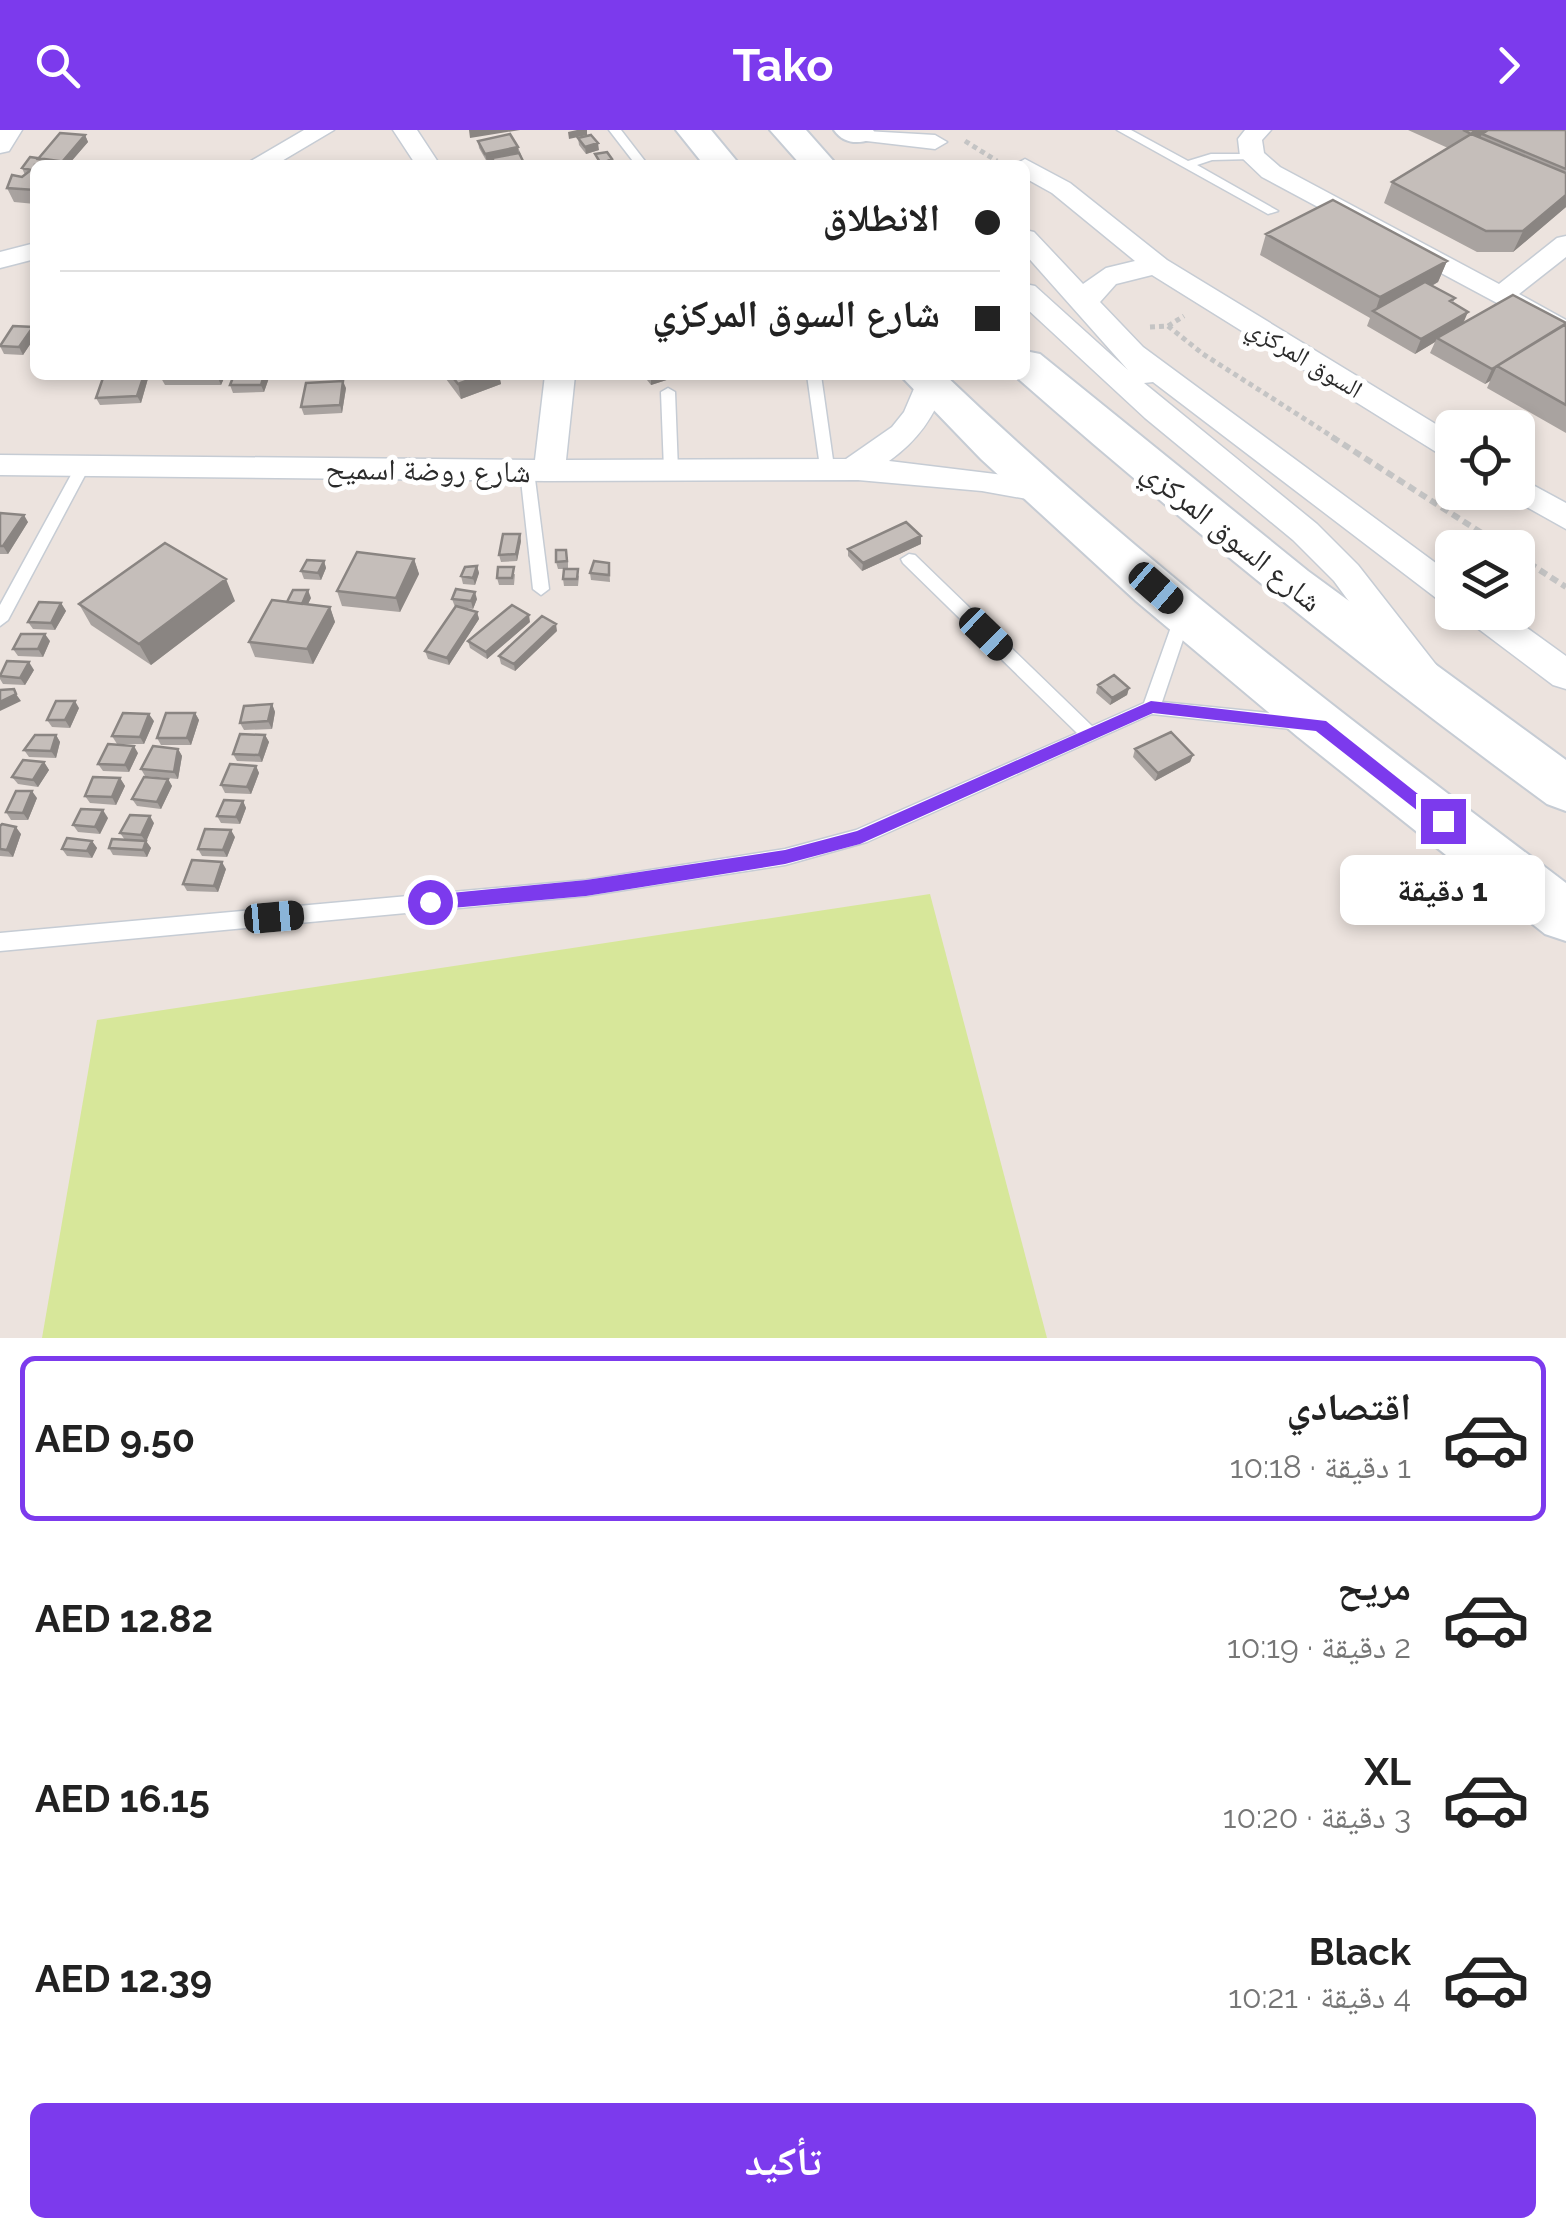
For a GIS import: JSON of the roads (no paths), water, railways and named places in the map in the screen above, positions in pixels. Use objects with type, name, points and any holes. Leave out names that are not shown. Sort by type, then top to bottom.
[{"type":"main road","points":[[694,130],[719,160]]},
{"type":"main road","points":[[787,130],[815,160]]},
{"type":"main road","name":"شارع السوق المركزي","points":[[1030,368],[1255,557],[1566,790]]},
{"type":"main road","points":[[926,380],[1044,491],[1184,613],[1320,726],[1566,916]]},
{"type":"street","points":[[0,146],[10,130]]},
{"type":"street","points":[[265,160],[322,130]]},
{"type":"street","points":[[405,130],[425,160]]},
{"type":"street","points":[[854,131],[949,134]]},
{"type":"street","points":[[854,131],[885,160]]},
{"type":"street","points":[[919,160],[949,134]]},
{"type":"street","points":[[1256,143],[1271,172],[1566,331]]},
{"type":"street","name":"السوق المركزي","points":[[1030,171],[1061,188],[1158,266],[1435,437]]},
{"type":"street","points":[[1030,243],[1086,302],[1136,339],[1156,411]]},
{"type":"street","points":[[1500,296],[1566,244]]},
{"type":"street","points":[[0,260],[30,252]]},
{"type":"street","points":[[1086,302],[1090,291],[1106,277],[1158,266]]},
{"type":"street","name":"شارع السوق المركزي","points":[[1030,297],[1156,411],[1250,487],[1346,573],[1444,702]]},
{"type":"street","name":"شارع السوق المركزي","points":[[1136,339],[1360,525],[1435,580]]},
{"type":"street","points":[[538,471],[559,408],[560,380]]},
{"type":"street","points":[[841,468],[886,451],[910,430],[924,408],[926,380]]},
{"type":"street","name":"شارع روضة اسميح","points":[[0,466],[538,471],[841,468],[950,474],[1044,491]]},
{"type":"street","name":"شارع السوق المركزي","points":[[1250,487],[1360,525]]},
{"type":"street","points":[[1535,499],[1566,518]]},
{"type":"street","points":[[1504,630],[1566,676]]},
{"type":"lane","points":[[616,130],[638,160]]},
{"type":"lane","points":[[1122,130],[1272,211]]},
{"type":"lane","points":[[1186,164],[1256,143]]},
{"type":"lane","points":[[815,380],[841,468]]},
{"type":"lane","points":[[668,392],[671,470]]},
{"type":"lane","points":[[0,620],[84,464]]},
{"type":"lane","points":[[538,471],[541,588]]},
{"type":"lane","points":[[909,559],[1090,734]]},
{"type":"lane","points":[[1151,707],[1184,613]]},
{"type":"lane","points":[[0,942],[586,888],[785,857],[860,837],[1151,707],[1320,726]]}]
